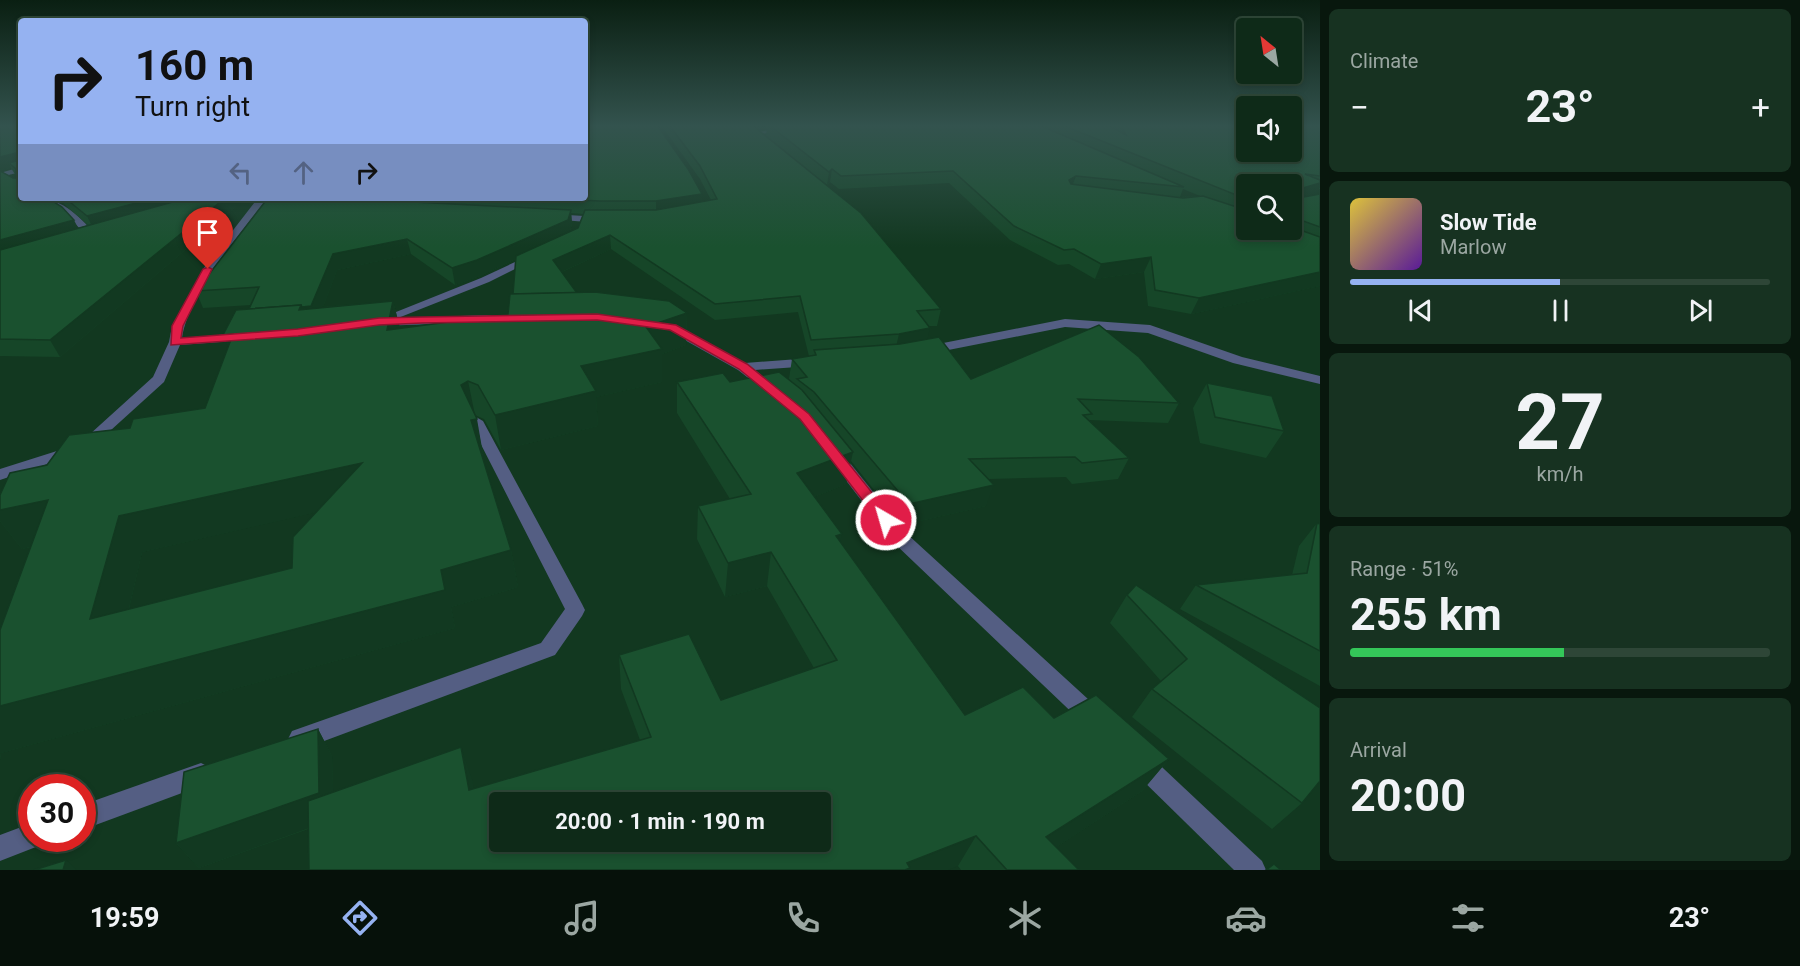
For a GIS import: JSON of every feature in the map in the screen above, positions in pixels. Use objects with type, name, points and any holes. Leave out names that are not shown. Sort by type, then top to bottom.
[{"type":"street","points":[[2,174],[18,170]]},
{"type":"street","points":[[2,174],[12,180]]},
{"type":"street","points":[[47,201],[74,218],[87,238],[103,234]]},
{"type":"street","points":[[0,475],[84,447],[159,379],[175,342],[178,326],[208,269],[264,202]]},
{"type":"street","points":[[546,216],[579,223],[610,222]]},
{"type":"street","points":[[504,319],[373,322],[485,280],[545,252]]},
{"type":"street","points":[[918,352],[1065,322],[1150,330],[1238,360],[1309,380],[1320,380]]},
{"type":"street","points":[[651,324],[672,327],[743,367],[787,402]]},
{"type":"street","points":[[175,342],[254,336]]},
{"type":"street","points":[[743,367],[825,361]]},
{"type":"street","points":[[282,746],[549,649],[575,610],[476,421]]},
{"type":"street","points":[[826,444],[900,538],[1108,732]]},
{"type":"street","points":[[1125,748],[1253,870]]},
{"type":"street","points":[[96,813],[216,770]]},
{"type":"street","points":[[0,848],[18,841]]},
{"type":"building","points":[[12,166],[18,166],[18,201],[53,201],[74,220],[0,240],[0,171],[16,178],[16,169]]},
{"type":"building","points":[[588,166],[686,166],[702,194],[656,201],[588,200]]},
{"type":"building","points":[[700,166],[802,166],[861,213],[941,309],[917,311],[930,328],[899,334],[811,340],[800,296],[715,304],[610,235],[553,260],[577,293],[513,294],[516,256],[578,228],[585,210],[656,210],[717,199]]},
{"type":"building","points":[[821,166],[1134,166],[1184,187],[1076,176],[1069,180],[1071,184],[1183,198],[1203,196],[1236,207],[1236,240],[1302,240],[1302,231],[1320,237],[1320,272],[1199,298],[1155,290],[1151,257],[1101,264],[1074,249],[1064,250],[1014,226],[953,171],[841,176],[832,169],[829,172]]},
{"type":"building","points":[[1163,166],[1320,166],[1320,176],[1305,174],[1320,180],[1320,183],[1302,188],[1302,174],[1236,174],[1236,195]]},
{"type":"building","points":[[1320,194],[1320,227],[1302,221],[1302,197]]},
{"type":"building","points":[[69,201],[144,201],[87,216]]},
{"type":"building","points":[[176,201],[221,201],[50,340],[0,339],[0,250]]},
{"type":"building","points":[[266,201],[395,201],[571,210],[568,220],[477,260],[452,268],[407,239],[333,254],[311,306],[249,309],[259,287],[196,291]]},
{"type":"building","points":[[595,292],[669,301],[687,313],[646,327],[662,349],[581,366],[596,391],[495,415],[478,385],[468,381],[461,385],[477,419],[471,420],[511,550],[441,570],[445,590],[0,706],[0,630],[48,500],[0,510],[0,495],[10,473],[47,465],[69,435],[130,428],[133,419],[205,408],[233,334],[223,335],[236,310],[301,305],[299,310],[393,301],[387,330],[508,314],[510,294]],"holes":[[[362,463],[293,537],[292,568],[90,619],[119,516]]]},
{"type":"building","points":[[1099,325],[1139,357],[1179,403],[1078,399],[1092,414],[1083,415],[1129,458],[1082,463],[1075,457],[969,459],[994,485],[909,504],[814,392],[797,379],[807,377],[792,359],[816,355],[814,350],[900,344],[939,337],[971,379]]},
{"type":"building","points":[[779,372],[802,390],[853,452],[797,473],[842,534],[836,536],[965,715],[1023,687],[1054,718],[1096,695],[1169,759],[1046,837],[1079,870],[1007,870],[976,836],[907,863],[910,868],[905,870],[309,870],[308,801],[461,747],[469,790],[651,737],[619,655],[689,634],[721,700],[837,660],[771,552],[728,563],[698,506],[751,494],[677,382],[723,373],[730,382]]},
{"type":"building","points":[[1207,383],[1272,396],[1284,431],[1215,417]]},
{"type":"building","points":[[1317,523],[1320,524],[1320,651],[1196,585],[1307,573]]},
{"type":"building","points":[[1136,585],[1320,708],[1320,781],[1302,803],[1152,689],[1187,659],[1127,595]]},
{"type":"building","points":[[318,729],[319,793],[176,843],[184,772]]},
{"type":"building","points":[[66,860],[63,870],[34,870]]},
{"type":"building","points":[[1274,864],[1281,870],[1266,870]]},
{"type":"route","points":[[208,269],[178,326],[175,342],[298,332],[379,321],[597,317],[672,327],[743,367],[804,417],[886,520]]}]
